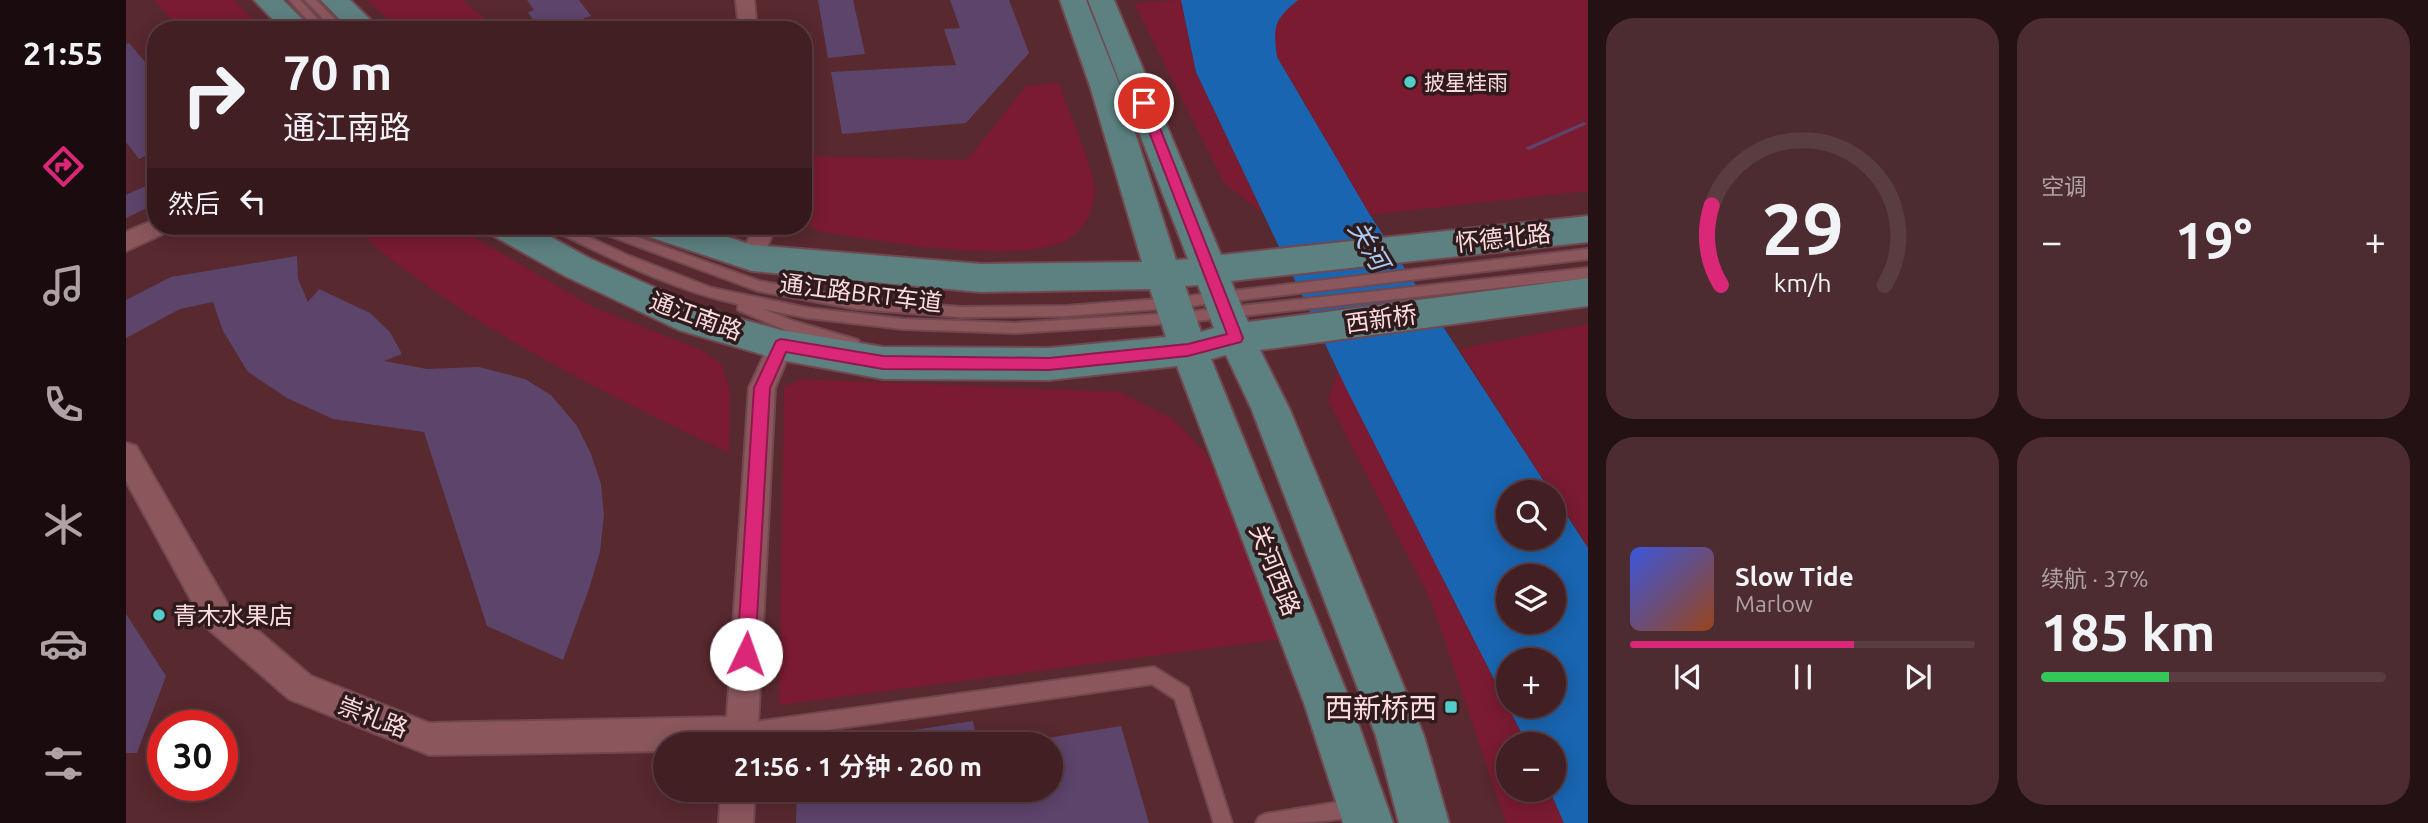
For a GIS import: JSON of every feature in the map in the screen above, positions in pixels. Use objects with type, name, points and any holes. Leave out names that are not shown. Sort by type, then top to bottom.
[{"type":"main road","points":[[267,0],[289,21]]},
{"type":"main road","points":[[334,0],[357,21]]},
{"type":"main road","name":"关河西路","points":[[1073,0],[1097,57],[1175,312],[1347,753],[1366,815]]},
{"type":"main road","points":[[1101,0],[1223,305],[1271,411],[1400,736],[1424,823]]},
{"type":"main road","name":"怀德北路","points":[[1425,260],[1588,229]]},
{"type":"main road","name":"通江南路","points":[[520,235],[577,267],[692,320],[781,345],[883,363],[1049,364],[1175,312],[1223,305]]},
{"type":"main road","name":"通江南路","points":[[652,235],[752,258],[981,278],[1175,312]]},
{"type":"main road","points":[[1175,312],[1223,305],[1277,276],[1425,260]]},
{"type":"main road","points":[[1451,299],[1588,292]]},
{"type":"main road","name":"西新桥","points":[[1223,305],[1300,317],[1451,299]]},
{"type":"street","points":[[744,0],[746,21]]},
{"type":"street","points":[[126,242],[147,232]]},
{"type":"street","points":[[752,258],[761,235]]},
{"type":"street","points":[[741,732],[762,388],[781,345]]},
{"type":"street","name":"崇礼路","points":[[126,455],[217,616],[300,688],[429,738],[653,738]]},
{"type":"street","points":[[736,823],[737,802]]},
{"type":"lane","points":[[294,0],[314,21]]},
{"type":"lane","points":[[310,0],[331,21]]},
{"type":"lane","name":"通江路BRT车道","points":[[574,235],[710,293],[808,313],[903,324],[1014,328],[1175,312]]},
{"type":"lane","name":"通江路BRT车道","points":[[647,235],[758,286],[857,304],[961,312],[1175,312]]},
{"type":"lane","points":[[1425,260],[1588,254]]},
{"type":"lane","points":[[1451,299],[1588,273]]},
{"type":"lane","points":[[710,293],[790,326],[882,353],[961,363]]},
{"type":"lane","points":[[780,732],[1154,675],[1182,694],[1223,823]]},
{"type":"lane","points":[[1265,823],[1366,815]]},
{"type":"shaded area","points":[[154,0],[234,0],[254,21],[173,21]]},
{"type":"shaded area","points":[[367,0],[463,0],[487,21],[389,21]]},
{"type":"shaded area","points":[[1181,0],[1196,72],[1263,213],[1224,183],[1134,3]]},
{"type":"shaded area","points":[[1298,0],[1588,0],[1588,191],[1370,215],[1277,57],[1276,24],[1283,13]]},
{"type":"shaded area","points":[[1059,83],[1094,180],[1095,189],[1089,215],[1083,227],[1073,236],[1052,246],[988,251],[913,245],[821,232],[812,227],[812,156],[967,160],[1026,86]]},
{"type":"shaded area","points":[[364,235],[470,235],[595,308],[699,349],[721,363],[730,390],[729,453],[615,397],[504,336],[433,290]]},
{"type":"shaded area","points":[[1588,324],[1588,548],[1566,512],[1566,480],[1543,480],[1459,349]]},
{"type":"shaded area","points":[[1338,370],[1496,683],[1496,718],[1514,718],[1521,732],[1496,732],[1496,793],[1431,601],[1328,400]]},
{"type":"shaded area","points":[[802,379],[1120,392],[1173,419],[1205,452],[1238,519],[1282,639],[779,705],[784,387]]},
{"type":"shaded area","points":[[1499,802],[1555,802],[1564,823],[1506,823]]},
{"type":"water","name":"关河","points":[[1181,0],[1298,0],[1277,24],[1277,57],[1370,215],[1543,480],[1496,480],[1496,550],[1566,550],[1566,514],[1588,548],[1588,823],[1564,823],[1555,802],[1566,802],[1566,732],[1521,732],[1514,718],[1566,718],[1566,648],[1496,648],[1496,683],[1346,388],[1196,72]]},
{"type":"building","points":[[527,0],[579,0],[591,16],[584,18],[586,21],[534,21],[528,12],[534,10]]},
{"type":"building","points":[[818,0],[853,0],[865,54],[828,58]]},
{"type":"building","points":[[950,0],[1009,0],[1029,53],[966,123],[842,134],[831,72],[956,65],[944,29],[960,28]]},
{"type":"building","points":[[129,43],[147,64],[147,155],[139,159],[126,142],[126,44]]},
{"type":"building","points":[[1584,122],[1587,124],[1529,150],[1525,148]]},
{"type":"building","points":[[147,185],[147,208],[126,218],[126,195]]},
{"type":"building","points":[[297,256],[298,279],[308,302],[319,289],[370,313],[390,332],[402,354],[384,361],[427,369],[479,367],[525,379],[551,395],[577,426],[591,454],[601,484],[604,515],[600,552],[563,660],[487,626],[424,432],[333,419],[287,398],[248,372],[223,331],[213,302],[180,309],[126,338],[126,300],[171,277]]},
{"type":"building","points":[[126,614],[166,676],[153,710],[147,710],[147,726],[137,753],[126,753]]},
{"type":"building","points":[[973,721],[975,732],[901,732]]},
{"type":"building","points":[[1121,726],[1149,823],[796,823],[797,802],[1063,802],[1063,735]]},
{"type":"place","name":"披星桂雨","points":[[1410,82]]},
{"type":"place","name":"青木水果店","points":[[159,615]]},
{"type":"place","name":"西新桥西","points":[[1451,707]]},
{"type":"route","points":[[746,654],[762,388],[781,345],[883,363],[1049,364],[1188,350],[1236,338],[1144,103]]}]
